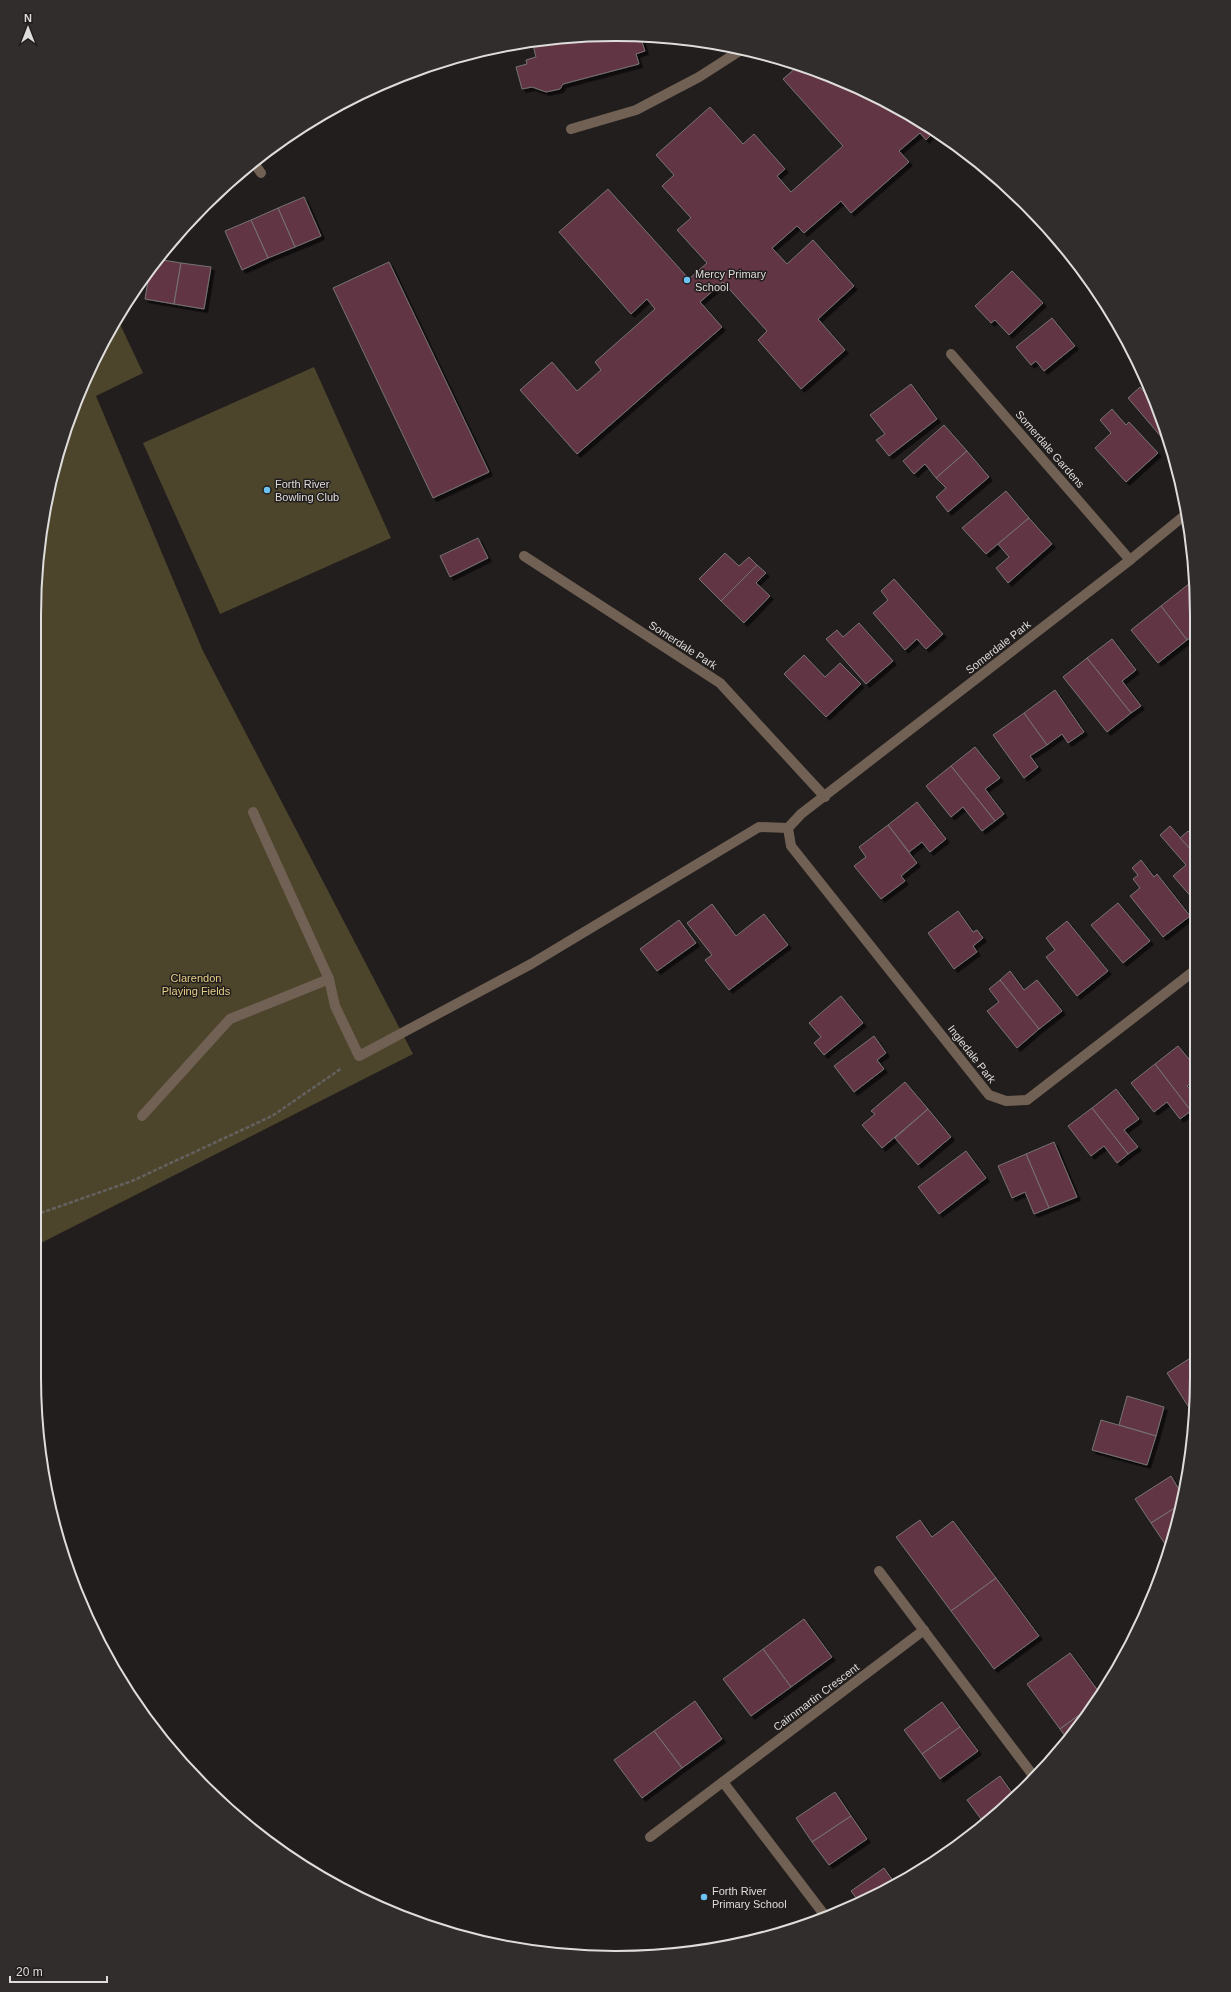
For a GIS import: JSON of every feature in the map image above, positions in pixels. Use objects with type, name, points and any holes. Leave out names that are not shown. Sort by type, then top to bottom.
[{"type":"street","points":[[571,129],[636,110],[699,77],[735,54]]},
{"type":"street","points":[[257,167],[262,173]]},
{"type":"street","name":"Somerdale Gardens","points":[[951,354],[1130,560]]},
{"type":"street","name":"Somerdale Park","points":[[788,828],[801,814],[825,797],[1130,560],[1181,518]]},
{"type":"street","name":"Somerdale Park","points":[[524,556],[720,683],[825,797]]},
{"type":"street","points":[[253,812],[329,979],[335,1006],[359,1056],[531,964],[759,827],[788,828]]},
{"type":"street","name":"Ingledale Park","points":[[788,828],[791,846],[989,1095],[1006,1101],[1027,1100],[1190,974]]},
{"type":"street","points":[[142,1116],[230,1019],[329,979]]},
{"type":"street","points":[[879,1571],[1031,1773]]},
{"type":"street","name":"Cairnmartin Crescent","points":[[650,1837],[924,1630]]},
{"type":"street","points":[[723,1782],[822,1912]]},
{"type":"path","points":[[41,1213],[132,1182],[272,1116],[359,1056]]},
{"type":"green space","name":"Clarendon Playing Fields","points":[[120,325],[143,373],[96,396],[203,651],[413,1054],[41,1243],[42,578],[52,503],[71,431],[100,361]]},
{"type":"green space","name":"Forth River Bowling Club","points":[[314,367],[391,538],[220,614],[143,443]]},
{"type":"building","points":[[578,42],[642,42],[645,51],[636,54],[639,64],[563,84],[560,89],[546,92],[532,87],[522,89],[516,67],[527,64],[526,60],[536,57],[534,47]]},
{"type":"building","points":[[794,69],[800,71],[870,100],[931,135],[926,140],[920,133],[899,151],[909,162],[851,213],[841,201],[804,233],[797,226],[772,248],[787,264],[813,240],[854,286],[818,319],[845,350],[801,389],[758,340],[767,331],[723,282],[700,302],[722,327],[577,454],[520,390],[552,362],[577,391],[601,370],[595,362],[655,309],[647,299],[631,314],[559,232],[608,189],[689,279],[707,263],[677,230],[691,218],[662,186],[674,175],[656,155],[710,107],[743,144],[754,134],[785,169],[777,176],[791,192],[843,146],[783,79]]},
{"type":"building","points":[[304,197],[321,236],[295,247],[278,208]]},
{"type":"building","points":[[278,208],[295,247],[268,258],[251,220]]},
{"type":"building","points":[[251,220],[268,258],[242,270],[225,231]]},
{"type":"building","points":[[165,260],[181,263],[174,304],[145,299],[148,283]]},
{"type":"building","points":[[389,262],[489,472],[433,498],[333,288]]},
{"type":"building","points":[[181,263],[211,267],[204,309],[174,304]]},
{"type":"building","points":[[1012,271],[1043,303],[1009,335],[995,320],[991,323],[975,306]]},
{"type":"building","points":[[1052,318],[1075,346],[1044,371],[1036,361],[1031,365],[1016,347]]},
{"type":"building","points":[[911,384],[937,419],[889,456],[876,440],[885,434],[870,415]]},
{"type":"building","points":[[1140,387],[1144,392],[1162,438],[1128,398]]},
{"type":"building","points":[[1112,409],[1126,425],[1129,422],[1158,453],[1126,482],[1095,448],[1111,433],[1100,420]]},
{"type":"building","points":[[944,425],[967,451],[936,478],[925,464],[914,474],[903,461]]},
{"type":"building","points":[[967,451],[989,477],[948,512],[936,497],[946,488],[936,478]]},
{"type":"building","points":[[1006,491],[1029,518],[986,554],[962,528]]},
{"type":"building","points":[[1029,518],[1052,544],[1008,583],[996,568],[1009,557],[998,544]]},
{"type":"building","points":[[478,538],[488,558],[450,577],[440,556]]},
{"type":"building","points":[[725,553],[739,566],[749,557],[757,565],[721,601],[699,579]]},
{"type":"building","points":[[757,565],[766,573],[756,583],[770,596],[744,623],[721,601]]},
{"type":"building","points":[[894,579],[943,634],[926,649],[917,639],[905,650],[873,613],[888,600],[881,591]]},
{"type":"building","points":[[1189,584],[1190,638],[1187,640],[1161,606]]},
{"type":"building","points":[[1161,606],[1187,640],[1158,663],[1131,630]]},
{"type":"building","points":[[859,623],[893,661],[866,684],[826,639],[837,630],[843,637]]},
{"type":"building","points":[[1112,639],[1136,670],[1122,681],[1141,706],[1131,713],[1087,658]]},
{"type":"building","points":[[804,655],[825,677],[840,663],[861,684],[826,717],[784,674]]},
{"type":"building","points":[[1087,658],[1131,713],[1107,732],[1063,677]]},
{"type":"building","points":[[1055,690],[1084,732],[1068,743],[1062,734],[1047,745],[1024,713]]},
{"type":"building","points":[[1024,713],[1047,745],[1030,756],[1038,767],[1024,778],[993,735]]},
{"type":"building","points":[[975,747],[1000,778],[985,789],[1004,814],[995,821],[951,766]]},
{"type":"building","points":[[951,766],[995,821],[982,831],[963,807],[951,817],[926,786]]},
{"type":"building","points":[[917,802],[946,839],[930,852],[922,842],[909,852],[888,825]]},
{"type":"building","points":[[888,825],[917,863],[901,876],[905,881],[881,899],[854,866],[866,857],[859,847]]},
{"type":"building","points":[[1170,826],[1190,848],[1190,895],[1173,876],[1186,865],[1160,835]]},
{"type":"building","points":[[1188,831],[1190,833],[1190,849],[1180,838]]},
{"type":"building","points":[[1141,860],[1154,877],[1157,874],[1190,916],[1163,937],[1130,896],[1140,888],[1133,879],[1138,875],[1132,868]]},
{"type":"building","points":[[1118,903],[1150,941],[1123,963],[1091,925]]},
{"type":"building","points":[[712,904],[736,936],[764,914],[788,945],[729,990],[705,960],[712,955],[687,923]]},
{"type":"building","points":[[958,911],[973,932],[977,930],[983,938],[973,946],[977,952],[954,969],[928,933]]},
{"type":"building","points":[[679,920],[696,943],[657,971],[640,949]]},
{"type":"building","points":[[1067,921],[1108,971],[1077,996],[1046,957],[1055,950],[1046,938]]},
{"type":"building","points":[[1010,971],[1024,990],[1037,980],[1062,1011],[1039,1029],[1000,980]]},
{"type":"building","points":[[1000,980],[1039,1029],[1017,1048],[987,1011],[999,1002],[989,989]]},
{"type":"building","points":[[841,996],[863,1023],[824,1055],[814,1043],[821,1037],[809,1023]]},
{"type":"building","points":[[874,1036],[886,1053],[877,1060],[884,1069],[854,1092],[834,1066]]},
{"type":"building","points":[[1178,1046],[1190,1060],[1190,1084],[1187,1086],[1190,1089],[1190,1110],[1155,1064]]},
{"type":"building","points":[[1155,1064],[1190,1110],[1190,1112],[1180,1119],[1167,1102],[1154,1112],[1131,1083]]},
{"type":"building","points":[[905,1082],[928,1109],[882,1148],[862,1125],[875,1114],[871,1111]]},
{"type":"building","points":[[1116,1089],[1139,1119],[1124,1130],[1138,1147],[1128,1154],[1092,1108]]},
{"type":"building","points":[[1092,1108],[1128,1154],[1117,1163],[1104,1146],[1091,1156],[1068,1126]]},
{"type":"building","points":[[928,1109],[951,1137],[918,1165],[895,1138]]},
{"type":"building","points":[[1054,1142],[1077,1197],[1049,1208],[1026,1154]]},
{"type":"building","points":[[966,1151],[986,1178],[939,1214],[918,1187]]},
{"type":"building","points":[[1026,1154],[1049,1208],[1034,1214],[1025,1192],[1012,1198],[998,1166]]},
{"type":"building","points":[[1190,1358],[1188,1406],[1167,1373]]},
{"type":"building","points":[[1127,1396],[1164,1407],[1156,1436],[1119,1425]]},
{"type":"building","points":[[1101,1420],[1156,1436],[1147,1465],[1092,1450]]},
{"type":"building","points":[[1171,1476],[1179,1489],[1174,1508],[1151,1523],[1135,1499]]},
{"type":"building","points":[[1174,1508],[1165,1544],[1151,1523]]},
{"type":"building","points":[[920,1520],[932,1537],[953,1521],[996,1578],[951,1611],[896,1537]]},
{"type":"building","points":[[996,1578],[1039,1636],[994,1669],[951,1611]]},
{"type":"building","points":[[804,1619],[832,1657],[791,1687],[763,1649]]},
{"type":"building","points":[[763,1649],[791,1687],[751,1716],[723,1679]]},
{"type":"building","points":[[1070,1653],[1097,1689],[1079,1715],[1060,1729],[1027,1684]]},
{"type":"building","points":[[695,1701],[722,1739],[682,1768],[654,1731]]},
{"type":"building","points":[[942,1702],[960,1727],[922,1754],[904,1730]]},
{"type":"building","points":[[1079,1715],[1064,1734],[1060,1729]]},
{"type":"building","points":[[960,1727],[978,1751],[940,1779],[922,1754]]},
{"type":"building","points":[[654,1731],[682,1768],[642,1798],[614,1760]]},
{"type":"building","points":[[1000,1776],[1012,1792],[981,1819],[967,1800]]},
{"type":"building","points":[[835,1792],[851,1816],[812,1842],[796,1818]]},
{"type":"building","points":[[851,1816],[867,1839],[829,1865],[812,1842]]},
{"type":"building","points":[[884,1868],[892,1880],[856,1898],[851,1891]]},
{"type":"place","name":"Mercy Primary School","points":[[687,280]]},
{"type":"place","name":"Forth River Bowling Club","points":[[267,490]]},
{"type":"place","name":"Forth River Primary School","points":[[704,1897]]}]
